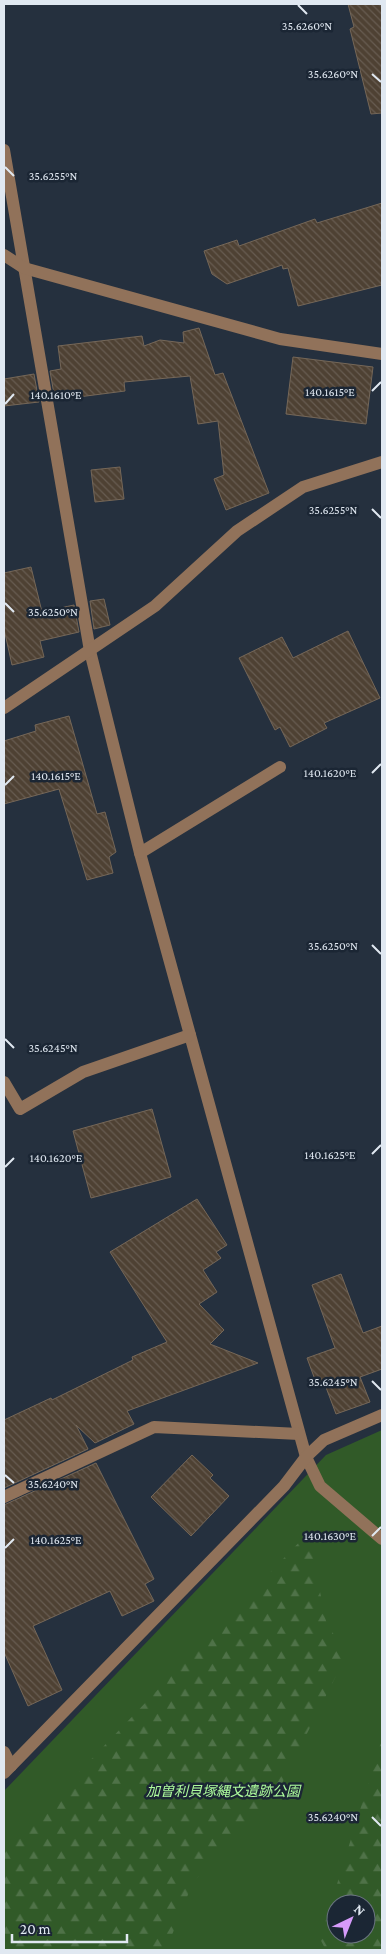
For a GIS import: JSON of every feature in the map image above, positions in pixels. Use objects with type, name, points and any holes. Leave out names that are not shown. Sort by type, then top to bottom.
[{"type":"street","points":[[4,150],[90,651],[140,853],[306,1457],[320,1486],[382,1538]]},
{"type":"street","points":[[4,255],[24,268],[280,339],[382,354]]},
{"type":"street","points":[[4,708],[154,606],[237,531],[303,487],[382,462]]},
{"type":"street","points":[[140,853],[280,767]]},
{"type":"street","points":[[4,1082],[20,1109],[83,1072],[190,1035]]},
{"type":"street","points":[[7,1770],[284,1486],[306,1457],[324,1440],[382,1415]]},
{"type":"street","points":[[4,1497],[154,1427],[299,1434]]},
{"type":"street","points":[[4,1752],[7,1770]]},
{"type":"green space","name":"加曽利貝塚縄文遺跡公園","points":[[382,1430],[382,1950],[4,1950],[4,1791],[326,1455]]},
{"type":"green space","points":[[308,1533],[326,1621],[346,1656],[273,1801],[193,1882],[166,1950],[4,1950],[4,1847],[35,1818]]},
{"type":"green space","points":[[382,1739],[382,1950],[326,1950],[320,1939],[326,1920],[326,1944],[376,1944],[376,1894],[334,1894]]},
{"type":"building","points":[[348,4],[382,4],[382,113],[371,114],[350,29],[354,27]]},
{"type":"building","points":[[382,203],[382,285],[298,306],[288,268],[283,269],[282,265],[227,284],[212,274],[204,251],[237,240],[239,246],[315,219],[317,223]]},
{"type":"building","points":[[199,328],[215,375],[223,373],[269,493],[226,510],[214,479],[224,475],[218,421],[198,424],[190,376],[124,382],[125,391],[55,400],[50,371],[61,369],[58,346],[142,336],[144,346],[160,340],[184,343],[183,332]]},
{"type":"building","points":[[293,357],[373,367],[366,424],[286,414]]},
{"type":"building","points":[[34,374],[39,402],[4,406],[4,379]]},
{"type":"building","points":[[120,467],[124,499],[95,502],[91,470]]},
{"type":"building","points":[[31,567],[42,612],[74,605],[79,632],[40,641],[44,657],[12,665],[4,629],[4,573]]},
{"type":"building","points":[[104,599],[110,625],[94,629],[90,601]]},
{"type":"building","points":[[348,631],[380,698],[324,723],[327,728],[290,747],[280,727],[275,730],[239,658],[282,637],[293,658]]},
{"type":"building","points":[[69,716],[97,814],[105,812],[116,852],[109,857],[113,873],[87,880],[59,789],[4,804],[4,741],[36,731],[35,725]]},
{"type":"building","points":[[152,1109],[171,1177],[91,1198],[73,1131]]},
{"type":"building","points":[[197,1199],[227,1245],[216,1252],[221,1258],[203,1270],[217,1292],[199,1304],[224,1330],[210,1344],[258,1363],[127,1411],[134,1424],[95,1443],[76,1425],[88,1449],[4,1488],[4,1420],[51,1398],[52,1400],[133,1360],[132,1357],[167,1342],[110,1252]]},
{"type":"building","points":[[341,1274],[363,1333],[382,1326],[382,1369],[360,1377],[370,1402],[336,1414],[324,1382],[317,1385],[307,1358],[335,1348],[312,1285]]},
{"type":"building","points":[[192,1455],[213,1475],[210,1478],[229,1496],[191,1536],[151,1497]]},
{"type":"building","points":[[96,1463],[154,1579],[145,1584],[154,1601],[122,1616],[110,1591],[33,1626],[62,1690],[28,1706],[4,1652],[4,1505]]}]
